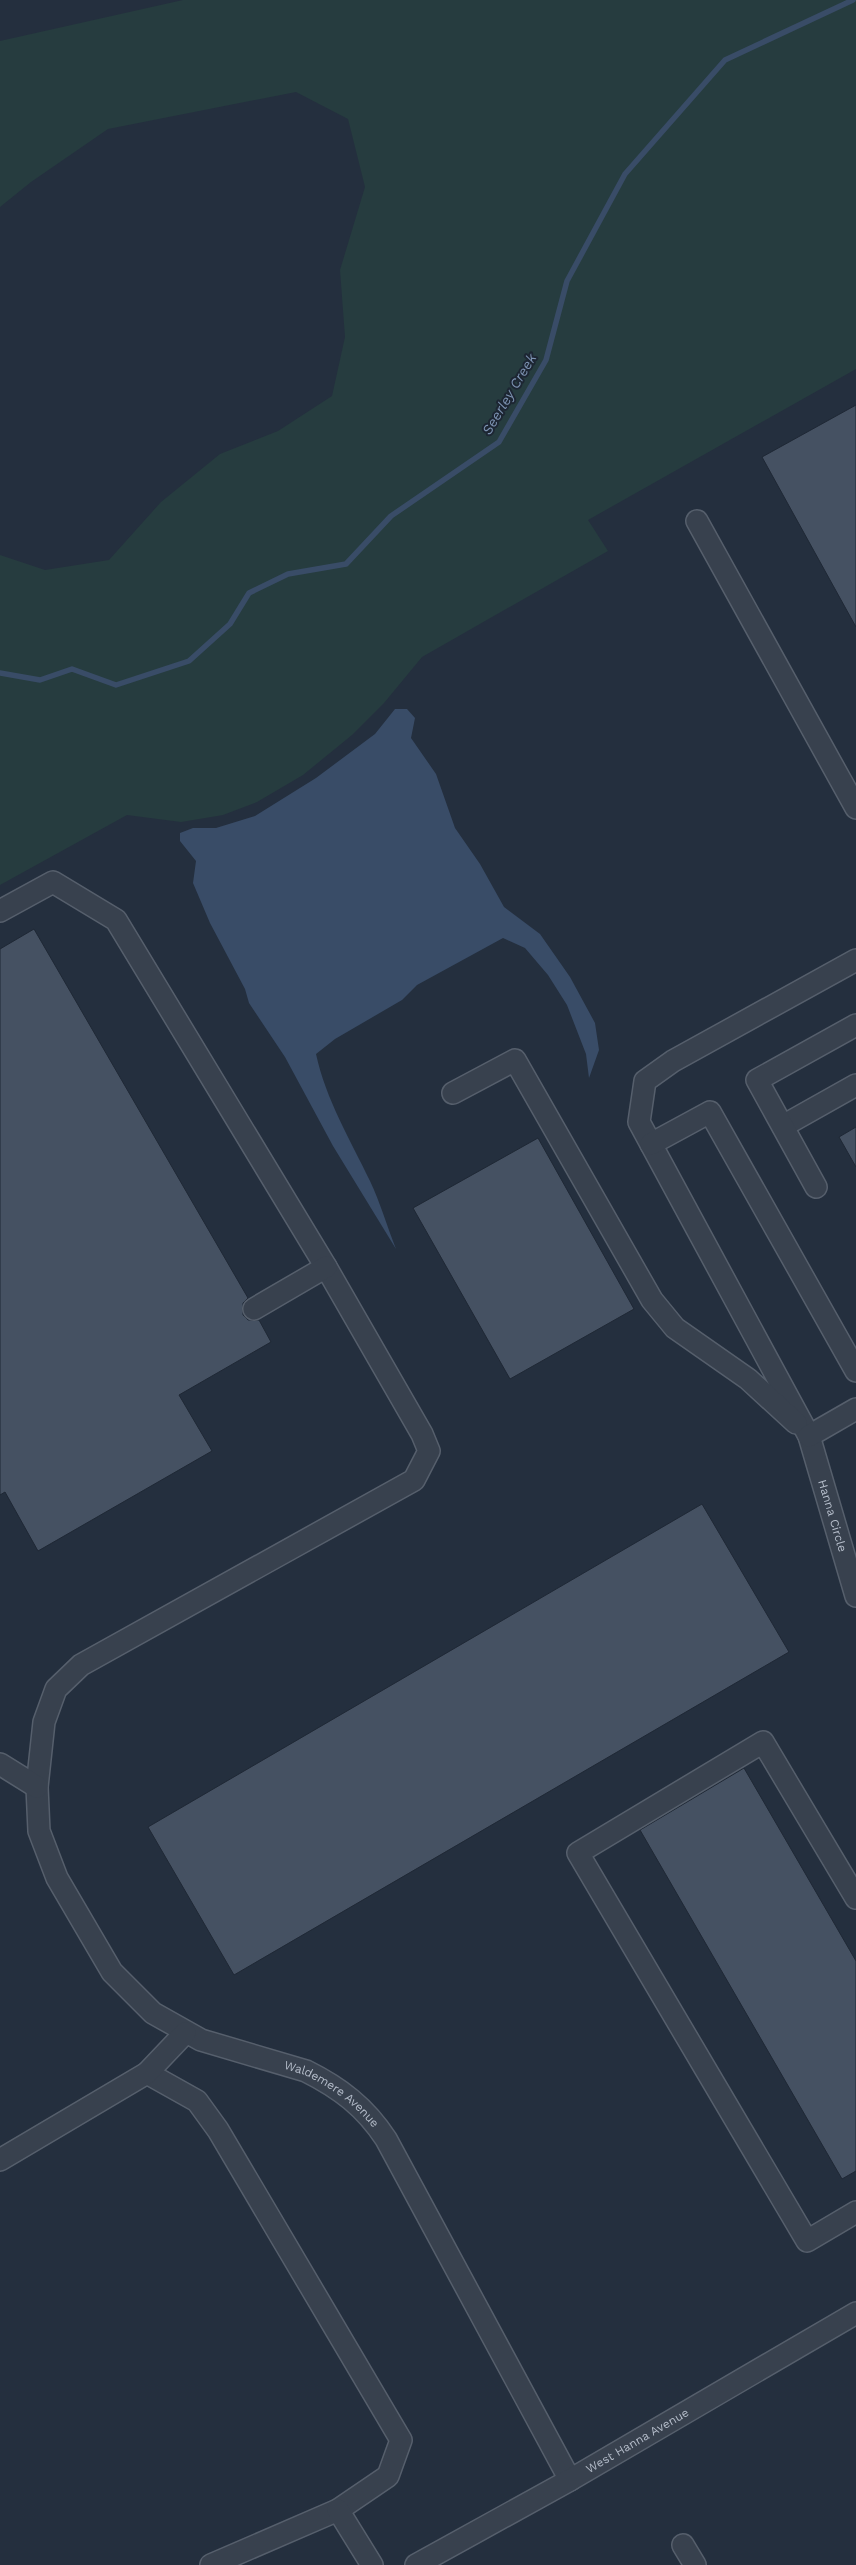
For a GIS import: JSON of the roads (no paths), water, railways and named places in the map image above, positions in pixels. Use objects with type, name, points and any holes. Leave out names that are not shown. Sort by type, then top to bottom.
[{"type":"street","points":[[697,521],[856,808]]},
{"type":"street","name":"Waldemere Avenue","points":[[0,911],[53,882],[116,920],[326,1267],[422,1434],[429,1451],[414,1480],[81,1665],[56,1689],[44,1722],[37,1787],[39,1831],[47,1856],[95,1947],[112,1972],[137,2000],[159,2018],[201,2040],[306,2071],[344,2092],[369,2115],[386,2139],[570,2480]]},
{"type":"street","name":"Hanna Circle","points":[[856,960],[673,1061],[645,1082],[639,1122],[809,1436],[856,1596]]},
{"type":"street","points":[[816,1187],[757,1080],[856,1025]]},
{"type":"street","points":[[453,1094],[515,1060],[652,1300],[675,1328],[748,1379],[809,1436],[856,1409]]},
{"type":"street","points":[[783,1126],[856,1085]]},
{"type":"street","points":[[652,1144],[710,1112],[856,1371]]},
{"type":"street","points":[[254,1309],[326,1267]]},
{"type":"street","points":[[856,1898],[763,1742],[578,1853],[807,2241],[856,2212]]},
{"type":"street","points":[[0,1764],[37,1787]]},
{"type":"street","points":[[0,2160],[147,2074],[185,2033]]},
{"type":"street","points":[[147,2074],[197,2102],[218,2130],[401,2440],[388,2476],[338,2510],[211,2565]]},
{"type":"street","name":"West Hanna Avenue","points":[[416,2565],[570,2480],[856,2313]]},
{"type":"street","points":[[338,2510],[372,2565]]},
{"type":"street","points":[[683,2545],[695,2565]]},
{"type":"water","points":[[395,709],[407,709],[415,718],[411,738],[436,774],[455,828],[480,864],[504,907],[540,934],[570,977],[595,1023],[599,1050],[589,1078],[586,1054],[567,1005],[548,975],[525,948],[503,938],[417,985],[402,1000],[335,1039],[316,1054],[332,1103],[374,1189],[396,1249],[333,1146],[285,1057],[249,1003],[245,989],[210,923],[193,883],[196,861],[180,841],[180,833],[193,828],[216,828],[255,816],[316,778],[375,734]]},
{"type":"waterway","name":"Seerley Creek","points":[[0,673],[40,680],[72,669],[116,685],[189,661],[230,624],[249,593],[288,574],[346,564],[391,516],[499,442],[546,360],[567,281],[625,174],[725,60],[853,0]]}]
